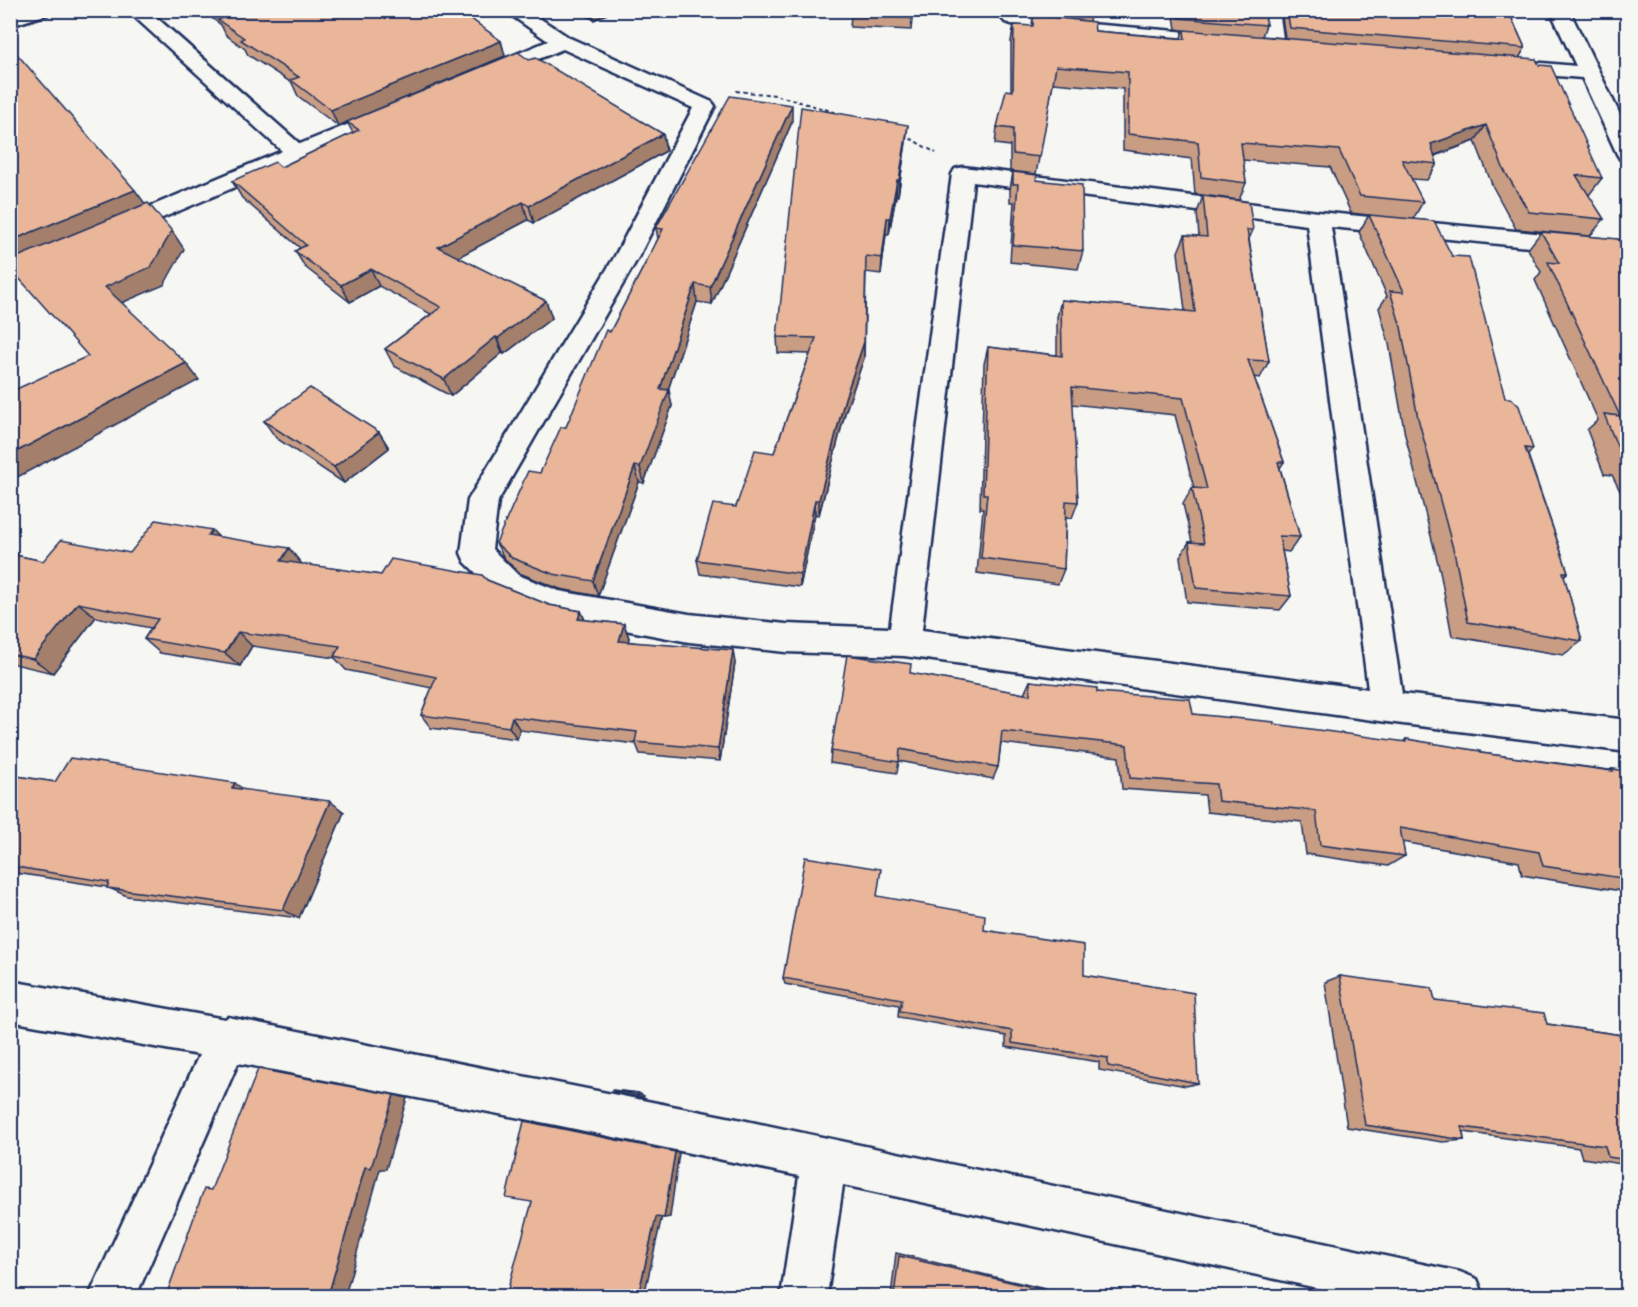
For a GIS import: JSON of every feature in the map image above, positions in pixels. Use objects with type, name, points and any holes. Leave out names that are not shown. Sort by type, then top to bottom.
[{"type":"street","points":[[10,20],[41,10]]},
{"type":"street","points":[[136,10],[297,153]]},
{"type":"street","points":[[513,10],[563,42],[705,106],[627,256],[483,500],[476,554],[507,584],[556,604],[700,629],[786,638],[904,642],[1387,707],[1628,736]]},
{"type":"street","points":[[1004,10],[1012,18],[1039,26],[1297,47]]},
{"type":"street","points":[[1270,10],[1274,45]]},
{"type":"street","points":[[1559,10],[1628,154]]},
{"type":"street","points":[[467,82],[563,42]]},
{"type":"street","points":[[1484,64],[1589,74]]},
{"type":"street","points":[[99,236],[414,104]]},
{"type":"street","points":[[904,642],[963,174],[1318,219],[1628,250]]},
{"type":"street","points":[[1318,219],[1387,707]]},
{"type":"street","points":[[10,1001],[228,1038],[824,1159],[1460,1296]]},
{"type":"street","points":[[112,1296],[228,1038]]},
{"type":"street","points":[[804,1296],[824,1159]]},
{"type":"path","points":[[705,106],[728,93],[740,90],[804,102],[849,117]]},
{"type":"path","points":[[900,133],[924,145],[963,174]]},
{"type":"building","points":[[214,10],[459,10],[501,41],[331,110],[291,80],[299,77],[241,40],[244,38],[218,20],[223,18]]},
{"type":"building","points":[[851,10],[913,10],[912,18],[851,15]]},
{"type":"building","points":[[1067,10],[1091,10],[1091,13]]},
{"type":"building","points":[[1178,10],[1265,10],[1266,25],[1179,18]]},
{"type":"building","points":[[1287,10],[1508,10],[1525,48],[1290,28]]},
{"type":"building","points":[[1033,15],[1094,22],[1095,31],[1185,39],[1184,30],[1536,59],[1539,65],[1551,66],[1602,178],[1576,175],[1604,219],[1529,212],[1504,170],[1486,125],[1431,144],[1437,164],[1402,160],[1423,202],[1360,196],[1339,150],[1241,143],[1246,183],[1201,177],[1198,142],[1128,134],[1128,72],[1056,66],[1040,157],[1013,154],[1013,129],[997,127],[1006,90],[1013,91],[1014,25],[1033,26]]},
{"type":"building","points":[[10,46],[135,190],[10,241]]},
{"type":"building","points":[[518,52],[529,60],[536,58],[663,134],[529,206],[523,202],[438,247],[546,301],[444,379],[385,349],[441,307],[371,269],[341,285],[295,251],[306,245],[232,181],[275,162],[281,167],[359,130],[347,122]]},
{"type":"building","points":[[730,96],[792,105],[710,287],[695,284],[660,389],[669,390],[640,467],[635,466],[593,581],[553,574],[512,558],[496,543],[528,471],[540,473],[561,427],[566,427],[606,330],[610,332],[663,229],[656,228]]},
{"type":"building","points":[[801,107],[908,125],[899,180],[897,180],[890,218],[887,218],[882,258],[866,256],[864,342],[845,398],[819,500],[815,500],[800,574],[697,560],[713,504],[736,507],[755,450],[774,453],[816,338],[777,337]]},
{"type":"building","points":[[1013,172],[1037,175],[1036,180],[1082,185],[1083,251],[1013,245],[1018,184],[1013,184]]},
{"type":"building","points":[[1203,196],[1249,202],[1253,230],[1247,230],[1269,361],[1248,360],[1284,462],[1278,462],[1300,537],[1279,536],[1291,596],[1196,588],[1189,542],[1204,543],[1192,488],[1207,489],[1183,398],[1072,387],[1078,502],[1066,501],[1064,569],[981,558],[987,494],[983,494],[988,347],[1062,356],[1061,300],[1195,312],[1185,235],[1207,237]]},
{"type":"building","points":[[148,203],[172,231],[151,267],[105,287],[186,363],[10,455],[10,392],[88,356],[10,268],[10,260]]},
{"type":"building","points":[[1369,215],[1434,221],[1452,256],[1469,257],[1505,398],[1511,398],[1519,406],[1533,449],[1525,448],[1568,572],[1563,572],[1582,641],[1468,622],[1455,556],[1418,418],[1401,327],[1390,291],[1404,292]]},
{"type":"building","points":[[1541,232],[1618,239],[1628,255],[1628,458],[1622,458],[1604,414],[1620,416],[1548,262],[1559,263]]},
{"type":"building","points":[[310,388],[379,432],[334,467],[264,421]]},
{"type":"building","points":[[156,520],[212,530],[208,535],[289,548],[281,561],[381,575],[391,559],[482,575],[487,580],[549,605],[581,611],[578,619],[624,624],[619,641],[733,650],[718,749],[635,742],[637,732],[512,717],[509,727],[421,715],[436,677],[334,656],[340,646],[238,632],[225,653],[144,639],[158,619],[78,603],[33,659],[10,654],[10,554],[43,561],[61,540],[130,553]]},
{"type":"building","points":[[847,655],[911,664],[910,673],[1030,695],[1030,681],[1097,688],[1097,692],[1190,699],[1193,714],[1274,722],[1274,724],[1406,742],[1406,739],[1481,753],[1613,771],[1612,769],[1628,771],[1628,879],[1543,866],[1539,852],[1400,828],[1405,856],[1320,845],[1316,811],[1218,801],[1216,784],[1130,778],[1127,745],[1002,731],[998,767],[900,749],[899,762],[831,751]]},
{"type":"building","points":[[70,758],[235,783],[232,788],[330,801],[283,910],[107,888],[109,882],[10,866],[10,775],[55,782]]},
{"type":"building","points":[[805,857],[881,869],[877,896],[985,915],[984,930],[1084,945],[1084,975],[1194,993],[1198,1083],[1108,1066],[1108,1058],[1012,1043],[1012,1031],[900,1011],[902,999],[783,978]]},
{"type":"building","points":[[1340,976],[1432,988],[1435,1000],[1544,1013],[1547,1024],[1628,1036],[1628,1160],[1608,1157],[1605,1146],[1462,1127],[1464,1140],[1365,1125]]},
{"type":"building","points":[[258,1069],[394,1095],[371,1168],[365,1167],[328,1296],[166,1296],[204,1189],[211,1190]]},
{"type":"building","points":[[611,1090],[638,1093],[637,1095]]},
{"type":"building","points":[[524,1121],[675,1152],[664,1218],[656,1217],[638,1296],[506,1296],[532,1202],[506,1198]]},
{"type":"building","points":[[899,1256],[1053,1292],[1053,1296],[894,1296]]}]
